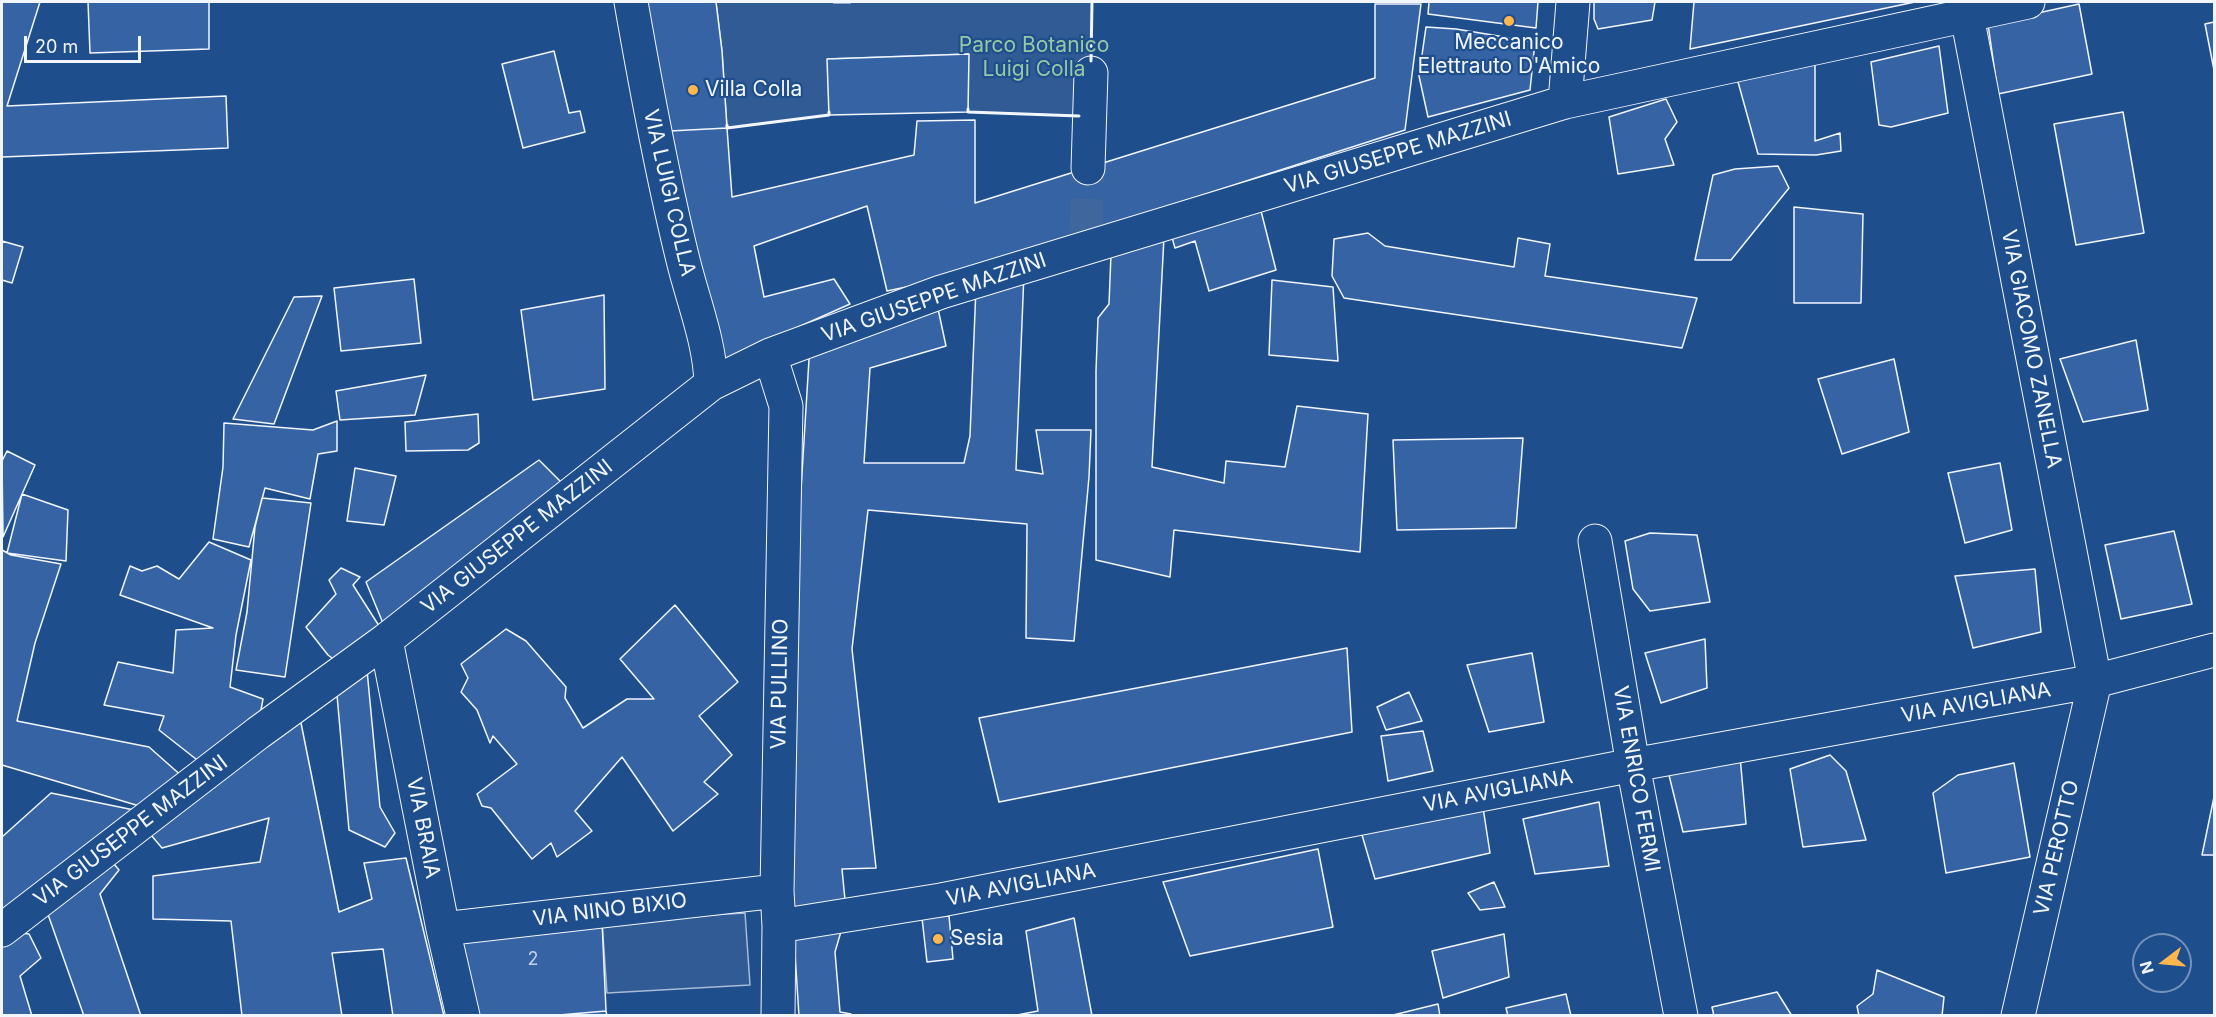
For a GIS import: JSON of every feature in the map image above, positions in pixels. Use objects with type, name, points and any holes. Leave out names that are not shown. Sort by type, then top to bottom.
[{"type":"street","name":"VIA LUIGI COLLA","points":[[631,2],[651,117],[683,261],[710,362],[711,384]]},
{"type":"street","points":[[1565,102],[1573,2]]},
{"type":"street","name":"VIA GIUSEPPE MAZZINI","points":[[2,930],[258,733],[386,640],[711,384],[770,355],[1086,240],[1565,102],[1967,9],[2028,2]]},
{"type":"street","name":"VIA GIACOMO ZANELLA","points":[[1967,9],[2095,681]]},
{"type":"street","points":[[1088,168],[1091,73]]},
{"type":"street","name":"VIA PULLINO","points":[[770,355],[786,406],[777,891],[778,1016]]},
{"type":"street","name":"VIA ENRICO FERMI","points":[[1595,541],[1633,765],[1682,1016]]},
{"type":"street","name":"VIA BRAIA","points":[[386,640],[443,929],[463,1016]]},
{"type":"street","name":"VIA AVIGLIANA","points":[[779,926],[941,900],[1633,765],[2095,681],[2214,650]]},
{"type":"street","name":"VIA PEROTTO","points":[[2018,1016],[2095,681]]},
{"type":"street","name":"VIA NINO BIXIO","points":[[443,929],[777,891]]},
{"type":"shaded area","name":"Parco Botanico Luigi Colla","points":[[716,2],[1092,2],[1090,116],[968,112],[968,54],[828,59],[829,115],[727,128]]},
{"type":"shaded area","points":[[745,913],[750,985],[607,993],[602,921]]},
{"type":"building","points":[[2,2],[40,2],[7,106],[226,96],[228,148],[2,157]]},
{"type":"building","points":[[88,2],[209,2],[209,49],[90,53]]},
{"type":"building","name":"Villa Colla","points":[[641,2],[716,2],[727,128],[670,131]]},
{"type":"building","name":"Meccanico Elettrauto D'Amico","points":[[1429,2],[1538,2],[1536,28],[1428,14]]},
{"type":"building","points":[[1594,2],[1655,2],[1652,20],[1598,29],[1594,19]]},
{"type":"building","points":[[1694,2],[1915,2],[1690,49]]},
{"type":"building","points":[[1375,4],[1421,4],[1405,130],[935,281],[887,291],[867,206],[754,246],[764,297],[834,279],[850,304],[722,361],[670,131],[727,128],[732,197],[914,155],[917,121],[975,120],[975,203],[1375,78]]},
{"type":"building","points":[[2079,4],[2092,74],[1998,94],[1988,24]]},
{"type":"building","points":[[2214,22],[2214,70],[2205,24]]},
{"type":"building","points":[[1426,27],[1456,29],[1535,42],[1530,90],[1428,117],[1419,76]]},
{"type":"building","points":[[1939,46],[1948,113],[1891,127],[1879,125],[1871,62]]},
{"type":"building","points":[[554,51],[569,113],[580,111],[585,132],[523,148],[502,64]]},
{"type":"building","points":[[1815,53],[1815,141],[1840,133],[1841,151],[1816,155],[1758,154],[1735,71]]},
{"type":"building","points":[[969,54],[968,112],[829,115],[827,59]]},
{"type":"building","points":[[1666,99],[1677,122],[1665,139],[1674,165],[1618,174],[1609,117]]},
{"type":"building","points":[[2123,112],[2144,233],[2076,245],[2054,124]]},
{"type":"building","points":[[1778,166],[1789,188],[1731,260],[1695,260],[1713,175],[1735,169]]},
{"type":"building","points":[[1260,207],[1276,270],[1209,291],[1195,241],[1175,248],[1171,234]]},
{"type":"building","points":[[1794,207],[1863,214],[1861,303],[1794,303]]},
{"type":"building","points":[[1368,233],[1385,246],[1514,267],[1518,238],[1550,244],[1545,276],[1697,298],[1682,348],[1344,298],[1332,276],[1334,239]]},
{"type":"building","points":[[1164,237],[1152,467],[1224,483],[1226,461],[1285,467],[1297,406],[1368,414],[1360,552],[1174,530],[1170,577],[1096,560],[1098,318],[1109,304],[1111,254]]},
{"type":"building","points":[[2,241],[23,247],[12,283],[2,280]]},
{"type":"building","points":[[1024,273],[1016,470],[1043,474],[1036,430],[1091,430],[1074,641],[1026,638],[1027,524],[868,510],[852,649],[876,868],[842,869],[845,900],[790,910],[791,653],[810,343],[937,304],[946,346],[870,368],[864,463],[964,463],[970,436],[976,287]]},
{"type":"building","points":[[414,279],[421,343],[341,351],[334,288]]},
{"type":"building","points":[[1272,280],[1333,287],[1338,361],[1269,355]]},
{"type":"building","points":[[604,295],[605,389],[533,400],[521,310]]},
{"type":"building","points":[[322,296],[274,424],[233,419],[294,297]]},
{"type":"building","points":[[2136,340],[2148,410],[2083,422],[2060,359]]},
{"type":"building","points":[[1894,359],[1909,432],[1842,454],[1818,379]]},
{"type":"building","points":[[426,375],[415,415],[340,420],[336,391]]},
{"type":"building","points":[[478,414],[479,443],[468,450],[406,451],[405,422]]},
{"type":"building","points":[[337,421],[337,451],[318,454],[310,499],[265,488],[249,547],[213,539],[223,467],[224,423],[313,430]]},
{"type":"building","points":[[1523,438],[1516,528],[1397,530],[1393,440]]},
{"type":"building","points":[[7,451],[35,465],[3,537],[2,461]]},
{"type":"building","points":[[539,460],[567,488],[385,628],[366,582]]},
{"type":"building","points":[[2000,463],[2012,530],[1965,543],[1948,473]]},
{"type":"building","points":[[355,468],[396,476],[384,525],[347,521]]},
{"type":"building","points":[[22,494],[68,510],[66,561],[7,553]]},
{"type":"building","points":[[262,498],[311,503],[285,677],[236,670],[247,612],[255,527]]},
{"type":"building","points":[[2174,531],[2192,604],[2121,619],[2105,545]]},
{"type":"building","points":[[1650,533],[1697,535],[1710,602],[1650,611],[1633,589],[1625,541]]},
{"type":"building","points":[[209,542],[251,560],[236,635],[230,687],[263,699],[259,721],[201,763],[159,730],[164,716],[104,705],[118,662],[173,673],[176,630],[213,628],[120,595],[130,566],[142,571],[157,566],[179,579]]},
{"type":"building","points":[[2,550],[11,555],[61,564],[35,643],[17,721],[149,747],[184,778],[146,808],[2,765]]},
{"type":"building","points":[[341,568],[360,577],[353,585],[381,629],[336,661],[328,655],[306,627],[336,594],[329,580]]},
{"type":"building","points":[[2035,569],[2041,632],[1973,648],[1955,576]]},
{"type":"building","points":[[675,605],[738,682],[699,716],[732,755],[704,782],[718,794],[673,831],[622,757],[575,811],[592,831],[557,857],[551,843],[532,859],[491,808],[482,806],[477,794],[517,764],[493,736],[490,743],[477,710],[461,692],[468,678],[461,664],[506,629],[526,641],[566,687],[565,698],[583,728],[627,699],[654,699],[620,659]]},
{"type":"building","points":[[1705,639],[1707,688],[1661,703],[1645,653]]},
{"type":"building","points":[[1347,648],[1352,732],[999,802],[979,718]]},
{"type":"building","points":[[1532,653],[1544,722],[1489,732],[1467,665]]},
{"type":"building","points":[[367,670],[380,807],[395,833],[385,847],[349,830],[337,695]]},
{"type":"building","points":[[1409,692],[1422,721],[1386,730],[1377,707]]},
{"type":"building","points":[[300,718],[339,912],[372,899],[364,863],[406,858],[444,1016],[393,1016],[383,949],[332,953],[342,1016],[242,1016],[231,921],[153,919],[153,876],[260,862],[269,818],[162,848],[151,835]]},
{"type":"building","points":[[1423,731],[1433,771],[1388,781],[1381,736]]},
{"type":"building","points":[[1830,755],[1846,771],[1866,840],[1803,847],[1790,769]]},
{"type":"building","points":[[1740,756],[1746,824],[1683,832],[1667,767]]},
{"type":"building","points":[[2014,763],[2030,857],[1946,873],[1933,793],[1958,775]]},
{"type":"building","points":[[51,793],[134,810],[2,916],[2,837]]},
{"type":"building","points":[[2214,797],[2214,855],[2202,855]]},
{"type":"building","points":[[1482,801],[1490,853],[1375,879],[1362,835],[1374,823]]},
{"type":"building","points":[[1599,802],[1609,866],[1535,874],[1523,819]]},
{"type":"building","points":[[1318,849],[1333,927],[1190,956],[1163,882]]},
{"type":"building","points":[[109,858],[119,870],[100,894],[141,1016],[84,1016],[45,906]]},
{"type":"building","points":[[1494,882],[1505,907],[1480,910],[1468,893]]},
{"type":"building","name":"Sesia","points":[[949,916],[953,959],[927,962],[922,918]]},
{"type":"building","points":[[1074,918],[1092,1016],[1012,1016],[1038,1011],[1026,931]]},
{"type":"building","points":[[602,921],[606,1011],[547,1016],[479,1016],[466,982],[458,937]]},
{"type":"building","points":[[842,928],[835,952],[840,1012],[851,1014],[851,1016],[799,1016],[794,938]]},
{"type":"building","points":[[13,932],[29,934],[41,958],[20,976],[32,1016],[2,1016],[2,944]]},
{"type":"building","points":[[1504,934],[1509,977],[1443,998],[1432,951]]},
{"type":"building","points":[[1877,970],[1944,997],[1942,1016],[1859,1016],[1857,1006],[1873,994]]},
{"type":"building","points":[[1777,992],[1792,1016],[1714,1016],[1712,1007]]},
{"type":"building","points":[[1566,994],[1571,1016],[1508,1016],[1506,1008]]},
{"type":"building","points":[[1438,1004],[1440,1016],[1389,1016]]},
{"type":"building","points":[[606,1011],[607,1016],[547,1016]]},
{"type":"tunnel","points":[[1086,232],[1088,168]]},
{"type":"wall","points":[[834,2],[850,2]]},
{"type":"wall","points":[[1091,61],[1092,2]]},
{"type":"wall","points":[[968,109],[968,112],[1079,116]]},
{"type":"wall","points":[[727,125],[727,128],[829,115],[829,112]]},
{"type":"place","name":"Meccanico Elettrauto D'Amico","points":[[1509,21]]},
{"type":"place","name":"Villa Colla","points":[[693,90]]},
{"type":"place","name":"Sesia","points":[[938,939]]}]
